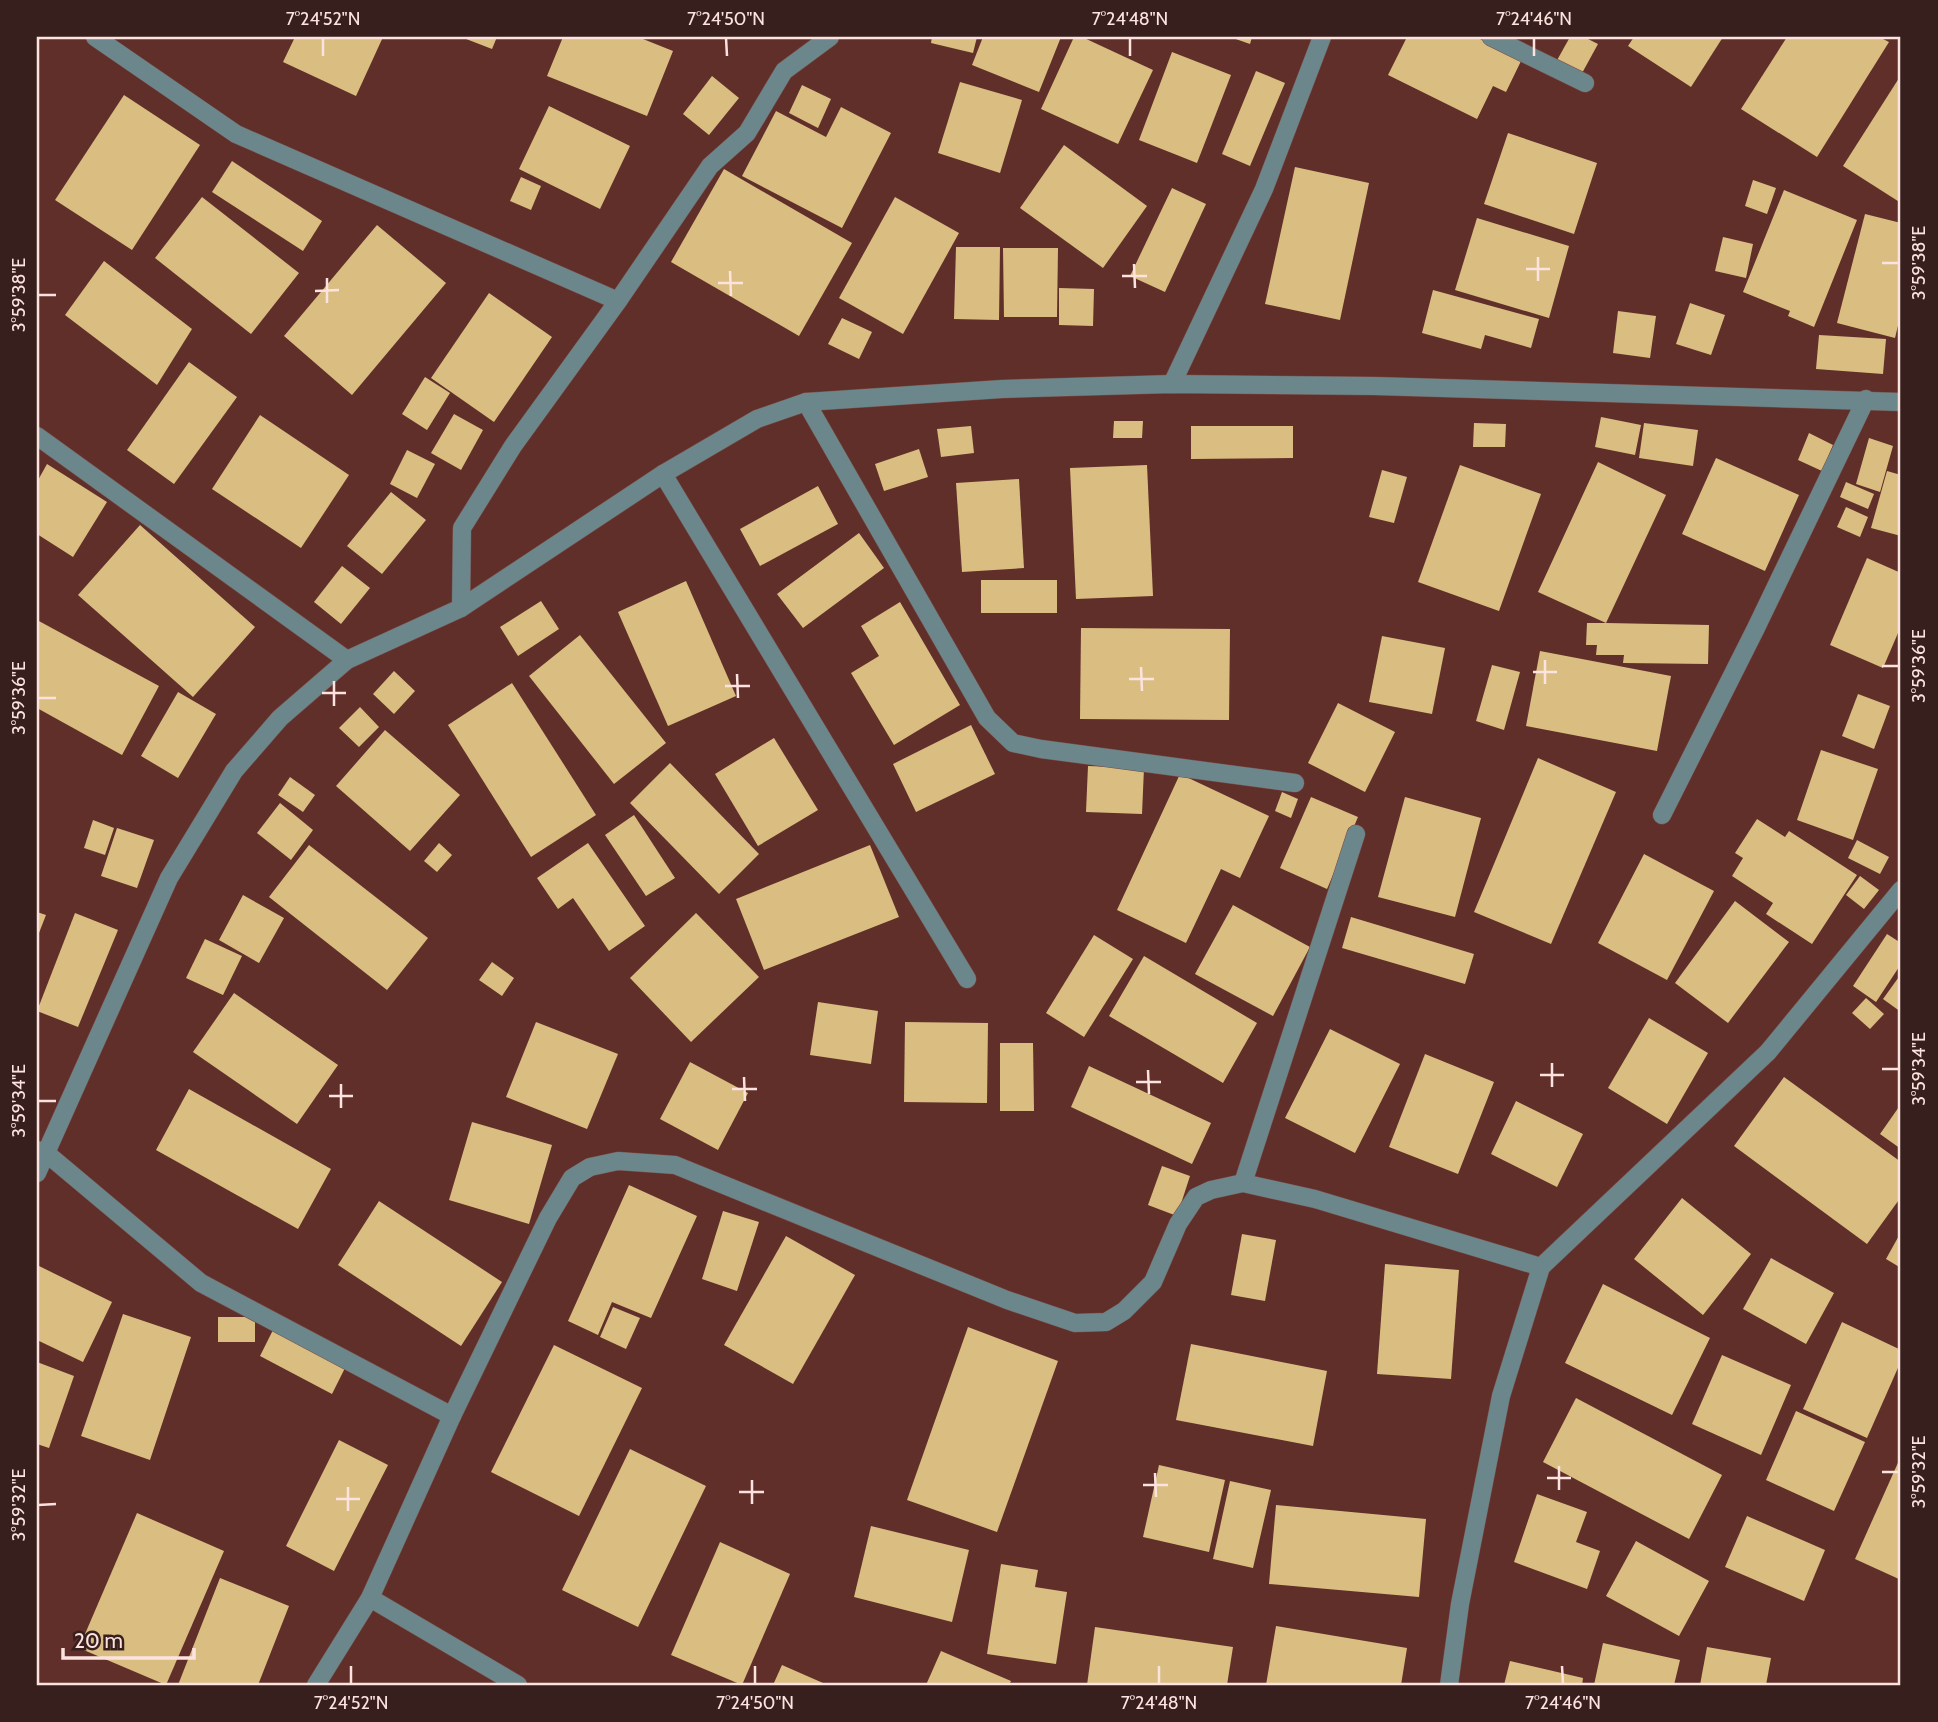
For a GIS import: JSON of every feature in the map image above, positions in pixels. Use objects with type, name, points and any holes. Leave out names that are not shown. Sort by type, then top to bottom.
[{"type":"street","points":[[95,37],[236,134],[618,301]]},
{"type":"street","points":[[461,608],[462,528],[513,446],[618,301],[710,166],[747,133],[766,97],[784,71],[830,37]]},
{"type":"street","points":[[1172,384],[1264,189],[1322,37]]},
{"type":"street","points":[[1491,37],[1585,83]]},
{"type":"street","points":[[37,1173],[41,1152],[169,878],[227,783],[279,718],[347,660],[461,608],[663,474],[757,419],[806,402],[1002,389],[1172,384],[1375,386],[1901,402]]},
{"type":"street","points":[[1662,815],[1866,399]]},
{"type":"street","points":[[806,402],[987,718],[1013,743],[1294,783]]},
{"type":"street","points":[[37,436],[347,660]]},
{"type":"street","points":[[663,474],[967,979]]},
{"type":"street","points":[[1243,1183],[1356,834]]},
{"type":"street","points":[[1449,1685],[1460,1604],[1501,1396],[1541,1267],[1768,1052],[1901,890]]},
{"type":"street","points":[[41,1152],[201,1283],[452,1416]]},
{"type":"street","points":[[316,1685],[370,1598],[452,1416],[548,1218],[572,1178],[590,1167],[618,1161],[675,1165],[1007,1300],[1075,1323],[1106,1322],[1124,1311],[1153,1282],[1178,1224],[1196,1197],[1211,1190],[1243,1183],[1315,1199],[1541,1267]]},
{"type":"street","points":[[370,1598],[518,1685]]},
{"type":"building","points":[[295,37],[383,37],[356,96],[283,62]]},
{"type":"building","points":[[461,37],[497,37],[492,49]]},
{"type":"building","points":[[563,37],[638,37],[673,51],[647,116],[547,76]]},
{"type":"building","points":[[932,37],[977,37],[973,53],[931,43]]},
{"type":"building","points":[[983,37],[1061,37],[1039,92],[972,65]]},
{"type":"building","points":[[1074,37],[1082,37],[1153,70],[1118,144],[1041,109]]},
{"type":"building","points":[[1230,37],[1252,37],[1250,44]]},
{"type":"building","points":[[1407,37],[1476,37],[1522,59],[1506,92],[1493,86],[1477,119],[1388,75]]},
{"type":"building","points":[[1570,37],[1584,37],[1598,44],[1581,75],[1556,62]]},
{"type":"building","points":[[1634,37],[1723,37],[1691,87],[1628,46]]},
{"type":"building","points":[[1787,37],[1879,37],[1889,42],[1817,157],[1741,109]]},
{"type":"building","points":[[1172,52],[1231,75],[1197,163],[1139,140]]},
{"type":"building","points":[[1256,71],[1285,83],[1250,166],[1222,154]]},
{"type":"building","points":[[1901,75],[1901,203],[1843,166]]},
{"type":"building","points":[[712,76],[739,98],[709,135],[683,114]]},
{"type":"building","points":[[960,82],[1022,100],[1000,173],[938,153]]},
{"type":"building","points":[[802,85],[831,99],[818,128],[789,113]]},
{"type":"building","points":[[124,95],[200,145],[132,250],[55,200]]},
{"type":"building","points":[[549,106],[630,146],[600,209],[519,169]]},
{"type":"building","points":[[841,107],[891,133],[842,228],[742,176],[776,111],[826,137]]},
{"type":"building","points":[[1508,133],[1597,163],[1574,234],[1484,204]]},
{"type":"building","points":[[1064,145],[1147,206],[1103,268],[1020,208]]},
{"type":"building","points":[[232,161],[322,221],[303,251],[212,192]]},
{"type":"building","points":[[1295,167],[1369,183],[1340,320],[1265,304]]},
{"type":"building","points":[[724,169],[852,243],[799,336],[671,262]]},
{"type":"building","points":[[521,177],[541,186],[531,210],[510,201]]},
{"type":"building","points":[[1753,180],[1776,188],[1767,214],[1745,206]]},
{"type":"building","points":[[1172,188],[1206,204],[1165,292],[1130,276]]},
{"type":"building","points":[[1784,190],[1857,220],[1814,327],[1788,316],[1790,311],[1743,292]]},
{"type":"building","points":[[202,197],[299,273],[251,334],[155,258]]},
{"type":"building","points":[[895,197],[959,233],[903,334],[839,298]]},
{"type":"building","points":[[1865,214],[1901,223],[1901,313],[1895,338],[1837,323]]},
{"type":"building","points":[[1477,218],[1569,246],[1549,318],[1455,290]]},
{"type":"building","points":[[377,225],[446,283],[352,395],[284,336]]},
{"type":"building","points":[[1723,237],[1753,244],[1746,278],[1715,271]]},
{"type":"building","points":[[956,247],[1000,247],[999,320],[954,319]]},
{"type":"building","points":[[1003,248],[1058,248],[1057,317],[1004,317]]},
{"type":"building","points":[[104,261],[192,329],[157,385],[65,315]]},
{"type":"building","points":[[1059,288],[1094,289],[1093,326],[1059,325]]},
{"type":"building","points":[[1433,290],[1539,319],[1531,348],[1485,335],[1481,349],[1422,333]]},
{"type":"building","points":[[489,293],[552,337],[494,422],[431,378]]},
{"type":"building","points":[[1690,303],[1725,315],[1711,355],[1676,344]]},
{"type":"building","points":[[1618,311],[1656,316],[1650,358],[1613,353]]},
{"type":"building","points":[[842,318],[872,332],[859,359],[828,344]]},
{"type":"building","points":[[1819,335],[1886,339],[1883,374],[1816,369]]},
{"type":"building","points":[[189,362],[237,397],[174,484],[127,450]]},
{"type":"building","points":[[425,377],[450,393],[427,430],[402,414]]},
{"type":"building","points":[[454,414],[483,430],[461,470],[431,453]]},
{"type":"building","points":[[260,415],[349,475],[301,548],[212,489]]},
{"type":"building","points":[[1601,417],[1641,425],[1635,455],[1595,447]]},
{"type":"building","points":[[1114,421],[1143,421],[1142,438],[1113,438]]},
{"type":"building","points":[[1474,423],[1506,424],[1505,447],[1473,447]]},
{"type":"building","points":[[1644,423],[1698,430],[1693,466],[1639,458]]},
{"type":"building","points":[[971,426],[974,453],[941,457],[937,429]]},
{"type":"building","points":[[1191,426],[1293,426],[1293,458],[1191,459]]},
{"type":"building","points":[[1809,433],[1833,445],[1822,471],[1798,460]]},
{"type":"building","points":[[1869,438],[1893,446],[1880,492],[1856,484]]},
{"type":"building","points":[[919,449],[928,477],[884,491],[875,464]]},
{"type":"building","points":[[407,450],[435,464],[417,498],[390,484]]},
{"type":"building","points":[[1716,458],[1799,495],[1765,571],[1682,534]]},
{"type":"building","points":[[1598,462],[1666,495],[1606,623],[1538,592]]},
{"type":"building","points":[[47,464],[107,502],[73,557],[37,534],[37,482]]},
{"type":"building","points":[[1147,465],[1153,596],[1076,599],[1070,468]]},
{"type":"building","points":[[1460,465],[1541,494],[1499,611],[1418,582]]},
{"type":"building","points":[[1382,470],[1407,477],[1394,523],[1369,517]]},
{"type":"building","points":[[1887,471],[1901,475],[1901,536],[1871,528]]},
{"type":"building","points":[[1019,479],[1024,568],[962,572],[956,483]]},
{"type":"building","points":[[1846,482],[1874,494],[1868,509],[1840,497]]},
{"type":"building","points":[[818,486],[838,524],[760,566],[740,529]]},
{"type":"building","points":[[391,492],[426,520],[382,574],[347,546]]},
{"type":"building","points":[[1846,507],[1868,517],[1860,537],[1837,527]]},
{"type":"building","points":[[140,525],[255,627],[193,697],[78,595]]},
{"type":"building","points":[[859,533],[884,568],[803,628],[777,594]]},
{"type":"building","points":[[1867,558],[1901,573],[1901,626],[1883,668],[1830,645]]},
{"type":"building","points":[[342,566],[370,588],[341,624],[314,602]]},
{"type":"building","points":[[981,580],[1057,580],[1057,613],[981,613]]},
{"type":"building","points":[[686,581],[736,696],[668,726],[618,612]]},
{"type":"building","points":[[541,601],[559,629],[518,656],[500,627]]},
{"type":"building","points":[[900,602],[960,705],[894,745],[851,673],[879,656],[861,626]]},
{"type":"building","points":[[37,620],[159,686],[122,755],[37,708]]},
{"type":"building","points":[[1587,623],[1709,625],[1708,664],[1623,663],[1624,655],[1596,655],[1597,645],[1586,645]]},
{"type":"building","points":[[1081,628],[1230,629],[1229,720],[1080,719]]},
{"type":"building","points":[[580,635],[666,743],[614,784],[529,676]]},
{"type":"building","points":[[1382,636],[1445,648],[1432,714],[1369,702]]},
{"type":"building","points":[[1540,651],[1671,676],[1657,751],[1526,726]]},
{"type":"building","points":[[1492,665],[1520,672],[1504,730],[1476,721]]},
{"type":"building","points":[[394,671],[415,691],[394,714],[373,694]]},
{"type":"building","points":[[512,683],[596,815],[531,857],[448,725]]},
{"type":"building","points":[[178,692],[216,714],[178,778],[141,756]]},
{"type":"building","points":[[1858,694],[1890,706],[1874,749],[1842,736]]},
{"type":"building","points":[[1338,703],[1395,732],[1365,792],[1308,763]]},
{"type":"building","points":[[360,707],[379,727],[359,747],[339,728]]},
{"type":"building","points":[[971,725],[995,774],[916,812],[893,764]]},
{"type":"building","points":[[385,730],[460,795],[410,851],[336,786]]},
{"type":"building","points":[[774,738],[818,810],[758,846],[715,774]]},
{"type":"building","points":[[1821,750],[1878,769],[1853,840],[1797,820]]},
{"type":"building","points":[[1538,758],[1616,792],[1551,944],[1474,912]]},
{"type":"building","points":[[670,763],[759,854],[719,894],[630,803]]},
{"type":"building","points":[[1088,766],[1144,768],[1142,814],[1086,812]]},
{"type":"building","points":[[1180,774],[1269,816],[1240,878],[1221,869],[1186,943],[1117,910]]},
{"type":"building","points":[[290,777],[315,795],[303,812],[278,795]]},
{"type":"building","points":[[1282,792],[1298,799],[1291,818],[1275,811]]},
{"type":"building","points":[[1311,797],[1358,817],[1327,889],[1280,868]]},
{"type":"building","points":[[1405,797],[1481,818],[1455,917],[1378,897]]},
{"type":"building","points":[[280,803],[313,830],[291,860],[257,833]]},
{"type":"building","points":[[634,815],[675,878],[646,896],[605,835]]},
{"type":"building","points":[[1757,819],[1785,837],[1789,831],[1857,875],[1812,944],[1766,914],[1773,903],[1732,876],[1743,858],[1735,853]]},
{"type":"building","points":[[93,820],[114,828],[105,855],[84,848]]},
{"type":"building","points":[[117,828],[154,840],[137,888],[101,876]]},
{"type":"building","points":[[1857,840],[1889,857],[1880,874],[1848,858]]},
{"type":"building","points":[[439,843],[452,855],[437,872],[424,861]]},
{"type":"building","points":[[588,843],[645,926],[609,951],[573,898],[558,909],[537,878]]},
{"type":"building","points":[[309,845],[428,938],[387,990],[269,897]]},
{"type":"building","points":[[870,845],[899,917],[764,970],[736,899]]},
{"type":"building","points":[[1644,854],[1714,891],[1667,980],[1598,943]]},
{"type":"building","points":[[1860,876],[1879,890],[1864,909],[1846,895]]},
{"type":"building","points":[[243,895],[284,918],[259,963],[219,940]]},
{"type":"building","points":[[1735,901],[1789,942],[1728,1023],[1675,983]]},
{"type":"building","points":[[1233,905],[1310,947],[1273,1016],[1195,974]]},
{"type":"building","points":[[37,912],[46,915],[37,938]]},
{"type":"building","points":[[75,913],[118,930],[78,1027],[37,1011]]},
{"type":"building","points":[[696,913],[759,977],[691,1042],[630,978]]},
{"type":"building","points":[[1351,917],[1474,954],[1465,984],[1342,948]]},
{"type":"building","points":[[1887,934],[1901,943],[1901,964],[1876,1002],[1853,986]]},
{"type":"building","points":[[1094,935],[1133,959],[1084,1037],[1046,1013]]},
{"type":"building","points":[[205,939],[242,956],[223,995],[186,978]]},
{"type":"building","points":[[1144,956],[1257,1023],[1223,1083],[1109,1016]]},
{"type":"building","points":[[492,962],[514,978],[502,996],[479,980]]},
{"type":"building","points":[[1901,974],[1901,1012],[1883,999]]},
{"type":"building","points":[[234,993],[338,1065],[297,1124],[193,1052]]},
{"type":"building","points":[[1866,998],[1884,1014],[1870,1029],[1852,1013]]},
{"type":"building","points":[[818,1002],[878,1011],[871,1064],[810,1055]]},
{"type":"building","points":[[1649,1018],[1708,1053],[1667,1124],[1608,1088]]},
{"type":"building","points":[[536,1022],[618,1054],[587,1129],[506,1097]]},
{"type":"building","points":[[905,1022],[988,1023],[987,1103],[904,1102]]},
{"type":"building","points":[[1330,1029],[1400,1064],[1355,1153],[1285,1118]]},
{"type":"building","points":[[1000,1043],[1033,1043],[1034,1111],[1000,1111]]},
{"type":"building","points":[[1425,1054],[1494,1082],[1458,1174],[1389,1147]]},
{"type":"building","points":[[690,1062],[748,1093],[718,1150],[660,1119]]},
{"type":"building","points":[[1089,1066],[1211,1123],[1192,1164],[1071,1107]]},
{"type":"building","points":[[1784,1077],[1901,1162],[1901,1197],[1867,1244],[1734,1146]]},
{"type":"building","points":[[189,1089],[331,1169],[298,1229],[156,1150]]},
{"type":"building","points":[[1516,1101],[1583,1134],[1557,1187],[1491,1154]]},
{"type":"building","points":[[1901,1104],[1901,1149],[1880,1134]]},
{"type":"building","points":[[472,1122],[552,1145],[529,1224],[449,1200]]},
{"type":"building","points":[[1162,1166],[1190,1176],[1177,1216],[1148,1205]]},
{"type":"building","points":[[629,1185],[697,1216],[651,1318],[612,1302],[598,1335],[568,1321]]},
{"type":"building","points":[[1682,1198],[1751,1254],[1703,1315],[1634,1259]]},
{"type":"building","points":[[379,1201],[502,1282],[461,1346],[338,1265]]},
{"type":"building","points":[[723,1211],[759,1222],[737,1291],[702,1279]]},
{"type":"building","points":[[1901,1232],[1901,1268],[1886,1259]]},
{"type":"building","points":[[1242,1234],[1276,1240],[1265,1301],[1231,1295]]},
{"type":"building","points":[[786,1236],[855,1275],[793,1384],[724,1345]]},
{"type":"building","points":[[1771,1258],[1834,1293],[1806,1344],[1743,1309]]},
{"type":"building","points":[[1385,1264],[1459,1270],[1451,1379],[1377,1374]]},
{"type":"building","points":[[37,1265],[112,1302],[83,1362],[37,1340]]},
{"type":"building","points":[[1603,1284],[1710,1338],[1672,1415],[1565,1363]]},
{"type":"building","points":[[613,1307],[640,1318],[626,1349],[600,1337]]},
{"type":"building","points":[[123,1314],[191,1337],[150,1460],[81,1436]]},
{"type":"building","points":[[218,1317],[255,1317],[255,1342],[218,1342]]},
{"type":"building","points":[[1842,1322],[1901,1350],[1901,1361],[1867,1438],[1803,1409]]},
{"type":"building","points":[[968,1327],[1058,1361],[997,1532],[907,1500]]},
{"type":"building","points":[[273,1330],[345,1368],[332,1394],[260,1356]]},
{"type":"building","points":[[1191,1344],[1327,1371],[1313,1446],[1176,1420]]},
{"type":"building","points":[[554,1345],[642,1388],[579,1516],[491,1472]]},
{"type":"building","points":[[1722,1355],[1791,1385],[1761,1455],[1692,1424]]},
{"type":"building","points":[[37,1362],[74,1376],[49,1448],[37,1444]]},
{"type":"building","points":[[1576,1398],[1722,1475],[1689,1539],[1543,1462]]},
{"type":"building","points":[[1796,1411],[1865,1442],[1834,1511],[1766,1480]]},
{"type":"building","points":[[339,1440],[388,1465],[334,1571],[286,1546]]},
{"type":"building","points":[[630,1449],[706,1486],[638,1627],[562,1590]]},
{"type":"building","points":[[1901,1456],[1901,1580],[1855,1559]]},
{"type":"building","points":[[1159,1465],[1225,1480],[1209,1552],[1143,1537]]},
{"type":"building","points":[[1230,1481],[1271,1490],[1253,1568],[1213,1559]]},
{"type":"building","points":[[1537,1494],[1587,1512],[1576,1542],[1600,1551],[1587,1589],[1514,1562]]},
{"type":"building","points":[[1276,1505],[1426,1519],[1419,1597],[1269,1584]]},
{"type":"building","points":[[137,1513],[224,1551],[166,1685],[79,1648]]},
{"type":"building","points":[[1747,1516],[1825,1550],[1804,1601],[1725,1567]]},
{"type":"building","points":[[871,1526],[969,1550],[952,1622],[854,1597]]},
{"type":"building","points":[[1636,1541],[1709,1581],[1679,1636],[1606,1596]]},
{"type":"building","points":[[720,1542],[790,1574],[742,1685],[671,1655]]},
{"type":"building","points":[[1001,1564],[1038,1570],[1035,1587],[1067,1592],[1056,1664],[987,1654]]},
{"type":"building","points":[[220,1578],[289,1606],[258,1685],[178,1685]]},
{"type":"building","points":[[1276,1626],[1407,1648],[1401,1685],[1266,1685]]},
{"type":"building","points":[[1095,1627],[1233,1647],[1227,1685],[1087,1685]]},
{"type":"building","points":[[1603,1643],[1680,1660],[1674,1685],[1594,1685]]},
{"type":"building","points":[[1707,1647],[1771,1658],[1766,1685],[1700,1685]]},
{"type":"building","points":[[941,1651],[1011,1681],[1009,1685],[926,1685]]},
{"type":"building","points":[[1510,1661],[1583,1678],[1582,1685],[1504,1685]]},
{"type":"building","points":[[782,1665],[823,1683],[773,1685]]}]
